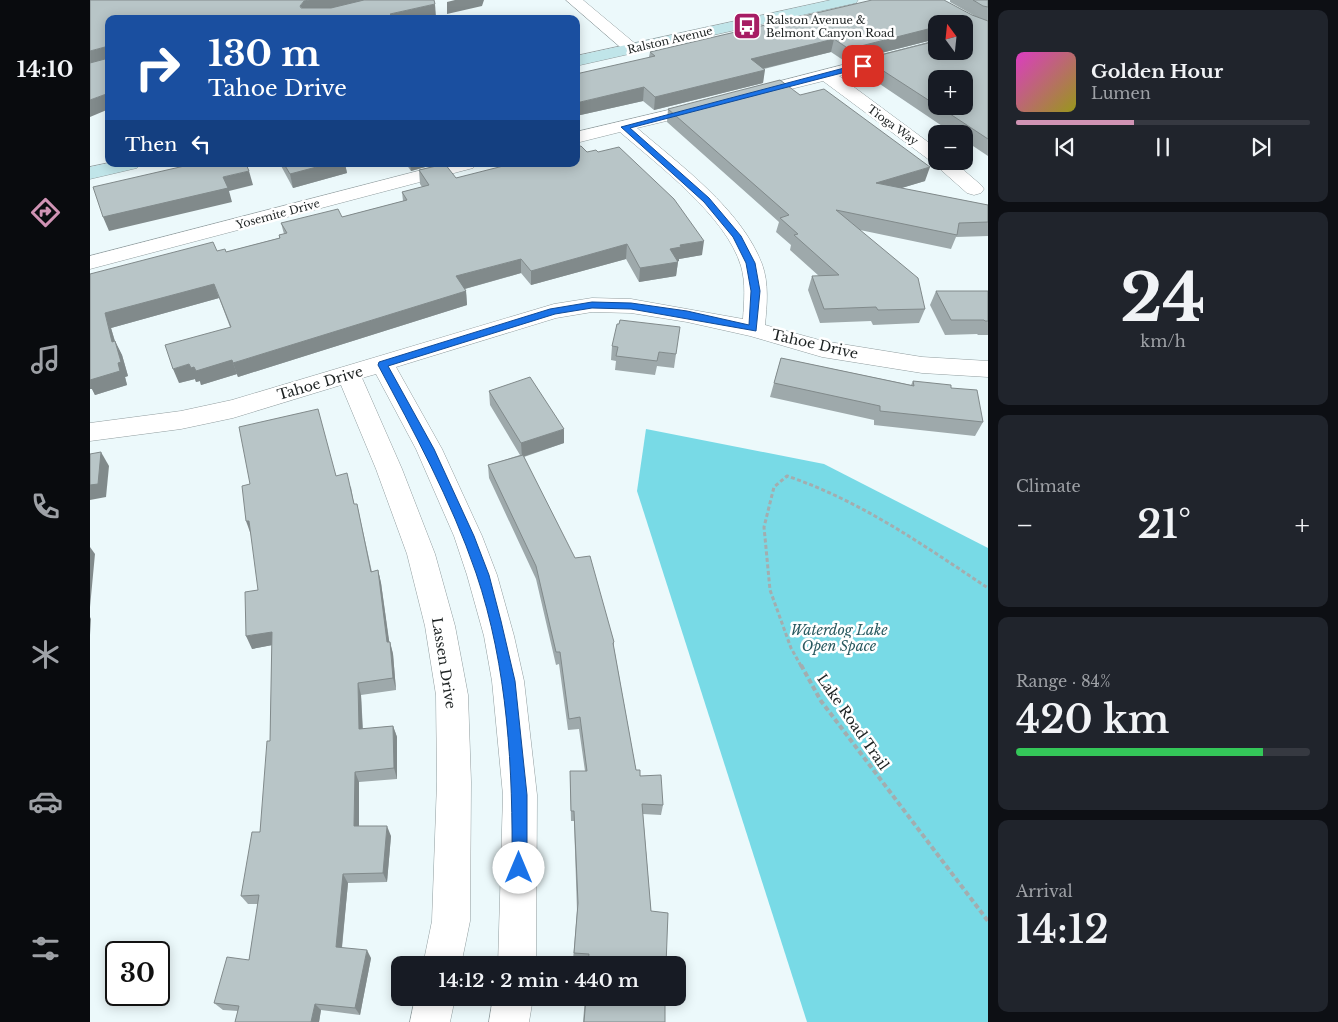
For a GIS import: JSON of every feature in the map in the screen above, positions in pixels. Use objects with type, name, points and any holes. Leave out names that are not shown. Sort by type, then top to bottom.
[{"type":"main road","name":"Ralston Avenue","points":[[580,60],[851,0]]},
{"type":"main road","name":"Ralston Avenue","points":[[608,37],[634,31]]},
{"type":"main road","points":[[90,173],[117,167]]},
{"type":"street","points":[[572,0],[589,11],[608,37],[632,48]]},
{"type":"street","points":[[740,97],[928,48]]},
{"type":"street","name":"Tioga Way","points":[[826,75],[928,151]]},
{"type":"street","points":[[580,137],[720,102]]},
{"type":"street","points":[[625,127],[706,200],[736,236],[751,263],[753,272],[756,291],[753,329]]},
{"type":"street","name":"Yosemite Drive","points":[[90,263],[455,167]]},
{"type":"street","points":[[952,170],[974,189]]},
{"type":"street","name":"Tahoe Drive","points":[[90,432],[182,420],[224,411],[383,365],[554,311],[592,305],[631,306],[687,314],[753,329],[822,349],[922,365],[988,369]]},
{"type":"street","points":[[383,365],[429,449],[468,536],[482,575],[499,636],[508,681],[520,795],[517,956]]},
{"type":"street","name":"Lassen Drive","points":[[349,375],[389,469],[421,554],[440,626],[452,695],[454,782],[451,920],[444,956]]},
{"type":"street","points":[[430,1022],[433,1006]]},
{"type":"street","points":[[510,1022],[512,1006]]},
{"type":"path","name":"Lake Road Trail","points":[[988,588],[867,508],[814,484],[787,476],[774,487],[764,528],[770,590],[791,648],[821,701],[988,921]]},
{"type":"green space","name":"Waterdog Lake Open Space","points":[[646,429],[824,464],[988,548],[988,1022],[807,1022],[637,491]]},
{"type":"building","points":[[90,0],[309,0],[304,1],[300,6],[301,8],[331,8],[364,0],[434,0],[435,4],[391,15],[105,15],[105,47],[90,51]]},
{"type":"building","points":[[872,0],[944,0],[972,15],[928,15],[928,29],[849,49],[834,39],[751,59],[765,70],[655,97],[644,87],[580,102],[580,73],[655,56],[650,52]]},
{"type":"building","points":[[973,0],[988,0],[988,7],[983,6]]},
{"type":"building","points":[[973,15],[988,21],[988,139],[973,129],[973,125],[967,125],[952,115],[973,115],[973,70],[928,70],[928,100],[865,59],[928,43],[928,60],[973,60]]},
{"type":"building","points":[[105,59],[105,94],[90,100],[90,63]]},
{"type":"building","points":[[780,80],[800,95],[824,89],[928,166],[928,168],[876,183],[988,205],[988,222],[959,223],[957,235],[836,210],[918,278],[925,309],[878,310],[876,307],[824,309],[812,276],[839,275],[794,235],[798,234],[780,218],[789,215],[668,109]]},
{"type":"building","points":[[580,146],[587,152],[596,150],[598,152],[619,147],[674,199],[704,241],[680,245],[681,247],[670,249],[678,262],[640,268],[627,244],[531,271],[521,259],[456,276],[466,291],[233,363],[232,360],[196,371],[189,364],[173,369],[165,345],[231,327],[214,284],[105,313],[112,342],[115,341],[121,362],[118,363],[120,371],[90,380],[90,274],[213,242],[217,251],[225,249],[226,252],[280,238],[279,235],[287,233],[281,223],[338,209],[342,217],[407,200],[402,192],[429,185],[419,170],[432,167],[447,167],[456,178],[499,167],[580,167]]},
{"type":"building","points":[[180,167],[247,167],[249,171],[223,177],[228,188],[103,217],[93,187]]},
{"type":"building","points":[[286,167],[317,167],[290,174]]},
{"type":"building","points":[[936,291],[988,291],[988,321],[951,320]]},
{"type":"building","points":[[620,320],[680,327],[676,354],[659,352],[657,361],[616,356],[618,347],[612,346],[617,324],[619,324]]},
{"type":"building","points":[[781,358],[914,386],[913,381],[951,385],[951,388],[977,390],[983,422],[880,411],[880,406],[774,383]]},
{"type":"building","points":[[530,377],[564,429],[521,443],[489,391]]},
{"type":"building","points":[[318,409],[336,476],[347,473],[354,504],[357,504],[371,572],[378,570],[387,642],[390,642],[393,678],[358,683],[359,729],[393,726],[394,768],[355,772],[354,826],[387,826],[383,873],[343,874],[336,947],[367,950],[355,1008],[315,1004],[311,1022],[235,1022],[239,1006],[214,1003],[227,957],[249,960],[259,895],[241,896],[252,832],[260,832],[267,741],[270,741],[272,632],[246,636],[245,592],[258,590],[249,521],[246,521],[242,486],[250,484],[239,427]]},
{"type":"building","points":[[101,452],[98,484],[90,485],[90,454]]},
{"type":"building","points":[[523,455],[575,558],[590,556],[614,642],[636,770],[640,770],[640,776],[661,775],[663,805],[642,804],[651,911],[668,913],[666,956],[589,956],[589,954],[574,953],[578,903],[574,811],[571,811],[570,771],[587,771],[580,717],[569,719],[560,652],[556,652],[536,566],[488,465]]},
{"type":"building","points":[[585,1006],[665,1006],[665,1022],[584,1022]]},
{"type":"place","name":"Ralston Avenue & Belmont Canyon Road","points":[[747,26]]},
{"type":"route","points":[[519,868],[520,795],[508,681],[495,621],[482,575],[468,536],[429,449],[383,365],[554,311],[592,305],[631,306],[687,314],[753,329],[756,291],[751,263],[736,236],[706,200],[625,127],[863,66]]}]
